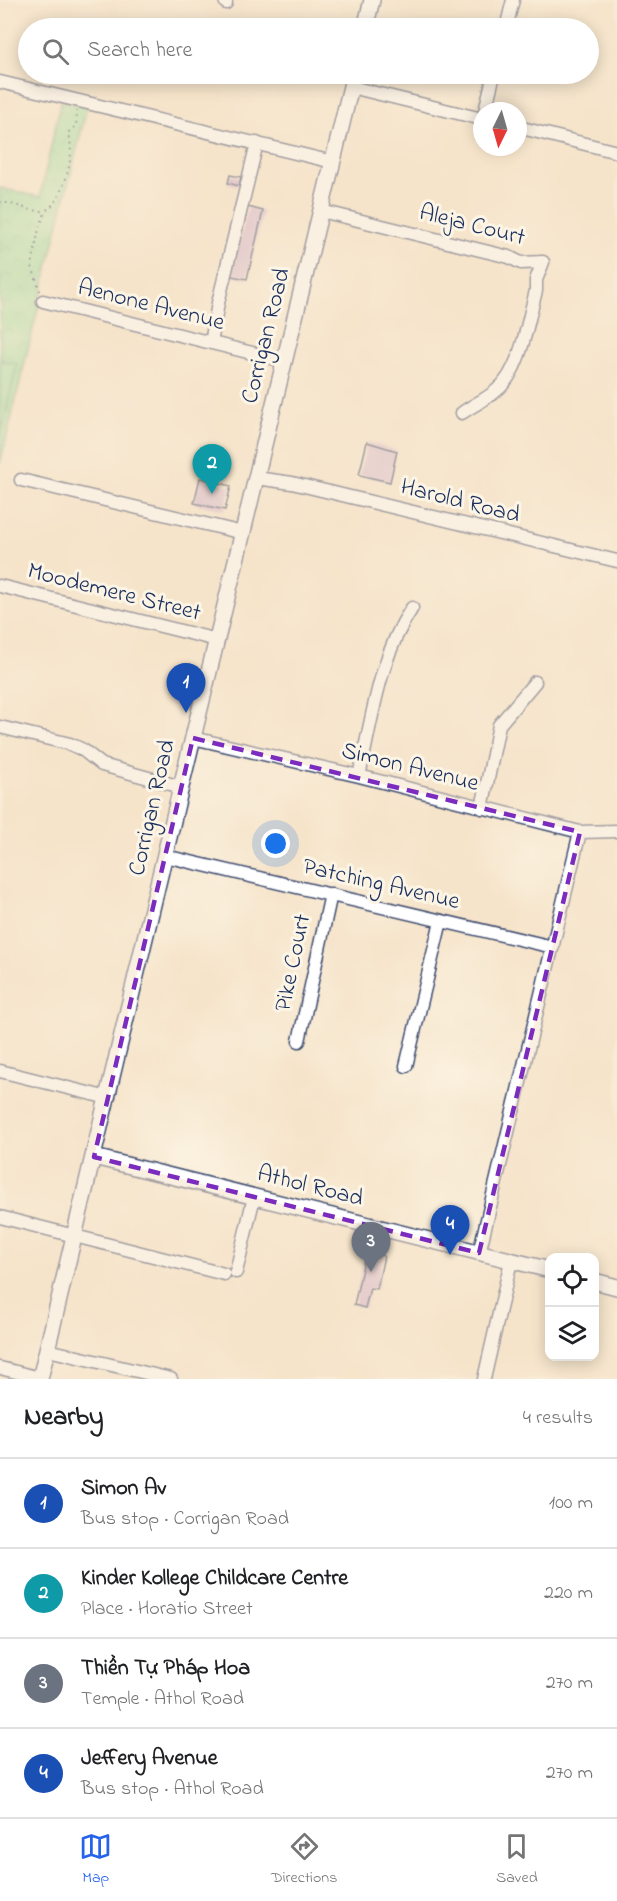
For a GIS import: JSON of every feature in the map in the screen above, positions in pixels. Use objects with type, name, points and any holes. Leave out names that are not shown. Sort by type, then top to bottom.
[{"type":"main road","points":[[368,18],[372,0]]},
{"type":"main road","name":"Corrigan Road","points":[[40,1379],[352,84]]},
{"type":"main road","name":"Athol Road","points":[[94,1157],[545,1269]]},
{"type":"main road","points":[[599,1282],[617,1287]]},
{"type":"street","points":[[508,18],[513,0]]},
{"type":"street","points":[[0,82],[333,162]]},
{"type":"street","points":[[366,84],[473,116]]},
{"type":"street","points":[[487,102],[492,84]]},
{"type":"street","points":[[527,130],[617,152]]},
{"type":"street","points":[[211,343],[218,303],[257,143]]},
{"type":"street","name":"Aleja Court","points":[[321,210],[509,257],[521,263],[543,262],[536,280],[536,291],[518,359],[499,389],[462,412]]},
{"type":"street","name":"Aenone Avenue","points":[[43,302],[284,361]]},
{"type":"street","name":"Harold Road","points":[[257,474],[617,561]]},
{"type":"street","points":[[21,480],[243,533]]},
{"type":"street","name":"Moodemere Street","points":[[0,586],[217,640]]},
{"type":"street","points":[[359,776],[385,665],[393,640],[412,608]]},
{"type":"street","points":[[482,808],[499,725],[535,682]]},
{"type":"street","points":[[0,727],[70,744],[83,750],[102,765],[181,787]]},
{"type":"street","name":"Simon Avenue","points":[[193,738],[359,776],[580,832],[617,831]]},
{"type":"street","points":[[479,1253],[580,832]]},
{"type":"street","name":"Patching Avenue","points":[[165,856],[553,947]]},
{"type":"street","name":"Pike Court","points":[[299,1041],[331,894]]},
{"type":"street","points":[[406,1066],[441,921]]},
{"type":"street","points":[[0,1071],[108,1098]]},
{"type":"street","points":[[0,1217],[230,1273],[254,1197]]},
{"type":"street","points":[[484,1379],[511,1261]]},
{"type":"street","points":[[48,1350],[171,1379]]},
{"type":"street","points":[[0,1368],[40,1379]]},
{"type":"path","points":[[43,302],[32,266],[39,228],[46,211],[54,205],[68,171],[71,152],[69,132],[76,126],[77,120],[76,99]]},
{"type":"path","points":[[0,202],[46,211]]},
{"type":"highlighted area","points":[[193,738],[580,832],[479,1253],[94,1157]]},
{"type":"green space","points":[[61,101],[87,107],[0,464],[0,188],[40,197]]},
{"type":"green space","points":[[0,360],[17,364],[0,438]]},
{"type":"building","points":[[230,175],[241,177],[239,186],[228,183]]},
{"type":"building","points":[[248,207],[263,211],[247,279],[231,276]]},
{"type":"building","points":[[367,442],[397,451],[390,482],[359,475]]},
{"type":"building","points":[[200,478],[231,486],[225,510],[194,503]]},
{"type":"building","points":[[366,1251],[384,1256],[377,1289],[370,1288],[365,1308],[354,1305]]},
{"type":"place","name":"Kinder Kollege Childcare Centre","points":[[212,494]]},
{"type":"place","name":"Simon Av","points":[[186,713]]},
{"type":"place","name":"Jeffery Avenue","points":[[450,1255]]},
{"type":"place","name":"Thiền Tự Pháp Hoa","points":[[371,1272]]}]
